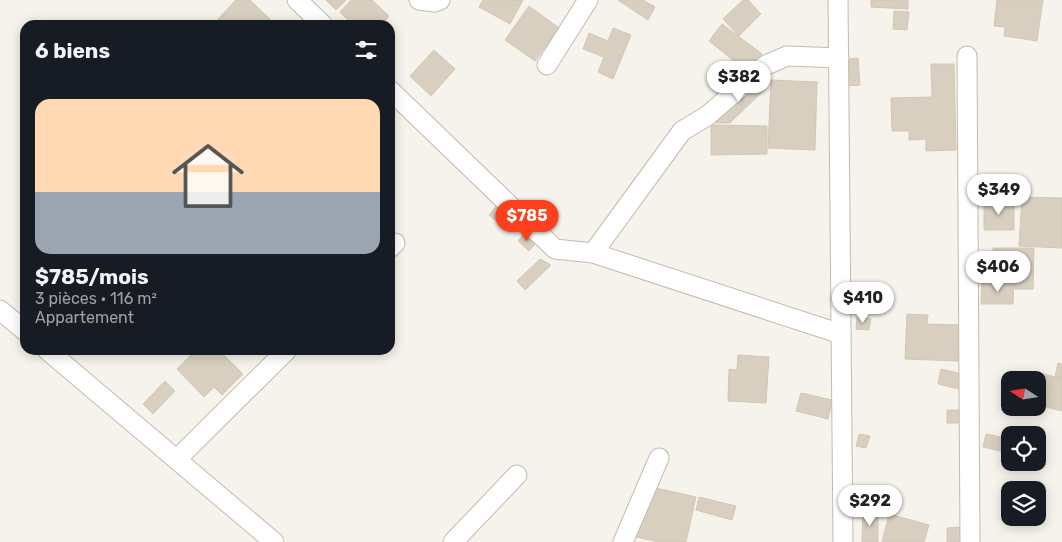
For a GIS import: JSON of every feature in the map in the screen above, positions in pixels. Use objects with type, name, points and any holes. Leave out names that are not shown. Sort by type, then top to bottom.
[{"type":"street","points":[[297,0],[318,20]]},
{"type":"street","points":[[419,0],[435,2],[440,0]]},
{"type":"street","points":[[547,65],[588,0]]},
{"type":"street","points":[[838,0],[843,542]]},
{"type":"street","points":[[593,253],[682,131],[708,116],[766,64],[787,56],[839,58]]},
{"type":"street","points":[[967,56],[970,542]]},
{"type":"street","points":[[395,95],[556,249],[593,253],[841,334]]},
{"type":"street","points":[[0,310],[20,327]]},
{"type":"street","points":[[54,355],[274,542]]},
{"type":"street","points":[[177,459],[282,355]]},
{"type":"street","points":[[623,542],[659,458]]},
{"type":"street","points":[[454,542],[517,475]]},
{"type":"building","points":[[236,0],[250,0],[271,20],[219,20]]},
{"type":"building","points":[[326,0],[346,0],[336,10]]},
{"type":"building","points":[[351,0],[372,0],[389,16],[385,20],[348,20],[340,12]]},
{"type":"building","points":[[483,0],[523,0],[510,24],[479,7]]},
{"type":"building","points":[[618,0],[643,0],[655,7],[648,20]]},
{"type":"building","points":[[743,0],[748,0],[761,14],[739,36],[723,19]]},
{"type":"building","points":[[871,0],[908,0],[908,9],[871,7]]},
{"type":"building","points":[[997,0],[1043,0],[1037,41],[1004,36],[1005,27],[994,26]]},
{"type":"building","points":[[529,6],[559,28],[535,61],[505,40]]},
{"type":"building","points":[[894,11],[909,12],[907,30],[893,29]]},
{"type":"building","points":[[722,24],[762,54],[748,72],[709,41]]},
{"type":"building","points":[[613,28],[631,35],[613,79],[598,72],[604,57],[583,49],[589,33],[608,41]]},
{"type":"building","points":[[434,50],[455,69],[431,96],[410,76]]},
{"type":"building","points":[[858,58],[860,85],[846,86],[844,59]]},
{"type":"building","points":[[931,64],[954,64],[956,150],[926,151],[926,139],[909,140],[909,131],[892,131],[891,98],[932,97]]},
{"type":"building","points":[[756,79],[765,89],[730,123],[716,123],[712,117]]},
{"type":"building","points":[[771,80],[817,82],[815,150],[768,148]]},
{"type":"building","points":[[711,125],[767,126],[767,154],[711,155]]},
{"type":"building","points":[[1022,197],[1062,198],[1062,248],[1019,246]]},
{"type":"building","points":[[984,202],[1014,204],[1014,230],[984,230]]},
{"type":"building","points":[[497,205],[511,217],[503,227],[489,215]]},
{"type":"building","points":[[525,233],[536,243],[529,251],[518,241]]},
{"type":"building","points":[[993,248],[1034,248],[1033,289],[1015,289],[1015,279],[993,279]]},
{"type":"building","points":[[540,259],[551,265],[525,290],[517,281]]},
{"type":"building","points":[[982,282],[1014,282],[1013,304],[981,304]]},
{"type":"building","points":[[907,314],[928,315],[927,324],[959,325],[958,361],[905,359]]},
{"type":"building","points":[[857,317],[871,319],[869,330],[856,329]]},
{"type":"building","points":[[191,355],[224,355],[243,374],[222,395],[214,387],[204,397],[177,369]]},
{"type":"building","points":[[738,355],[769,357],[766,403],[728,401],[729,369],[737,370]]},
{"type":"building","points":[[1058,363],[1062,364],[1062,378],[1055,377]]},
{"type":"building","points":[[941,369],[962,374],[959,389],[938,384]]},
{"type":"building","points":[[1046,375],[1062,379],[1062,411],[1046,407]]},
{"type":"building","points":[[165,381],[175,391],[153,414],[143,404]]},
{"type":"building","points":[[801,393],[832,400],[828,419],[796,411]]},
{"type":"building","points":[[947,410],[960,410],[960,423],[947,423]]},
{"type":"building","points":[[859,434],[870,436],[866,448],[856,446]]},
{"type":"building","points":[[986,434],[1001,437],[1001,451],[983,447]]},
{"type":"building","points":[[647,486],[696,497],[686,542],[659,542],[636,537]]},
{"type":"building","points":[[699,497],[736,506],[732,520],[696,510]]},
{"type":"building","points":[[863,511],[878,511],[878,542],[862,542]]},
{"type":"building","points":[[889,514],[929,525],[924,542],[882,542]]},
{"type":"building","points":[[961,527],[961,542],[947,542],[947,528]]}]
